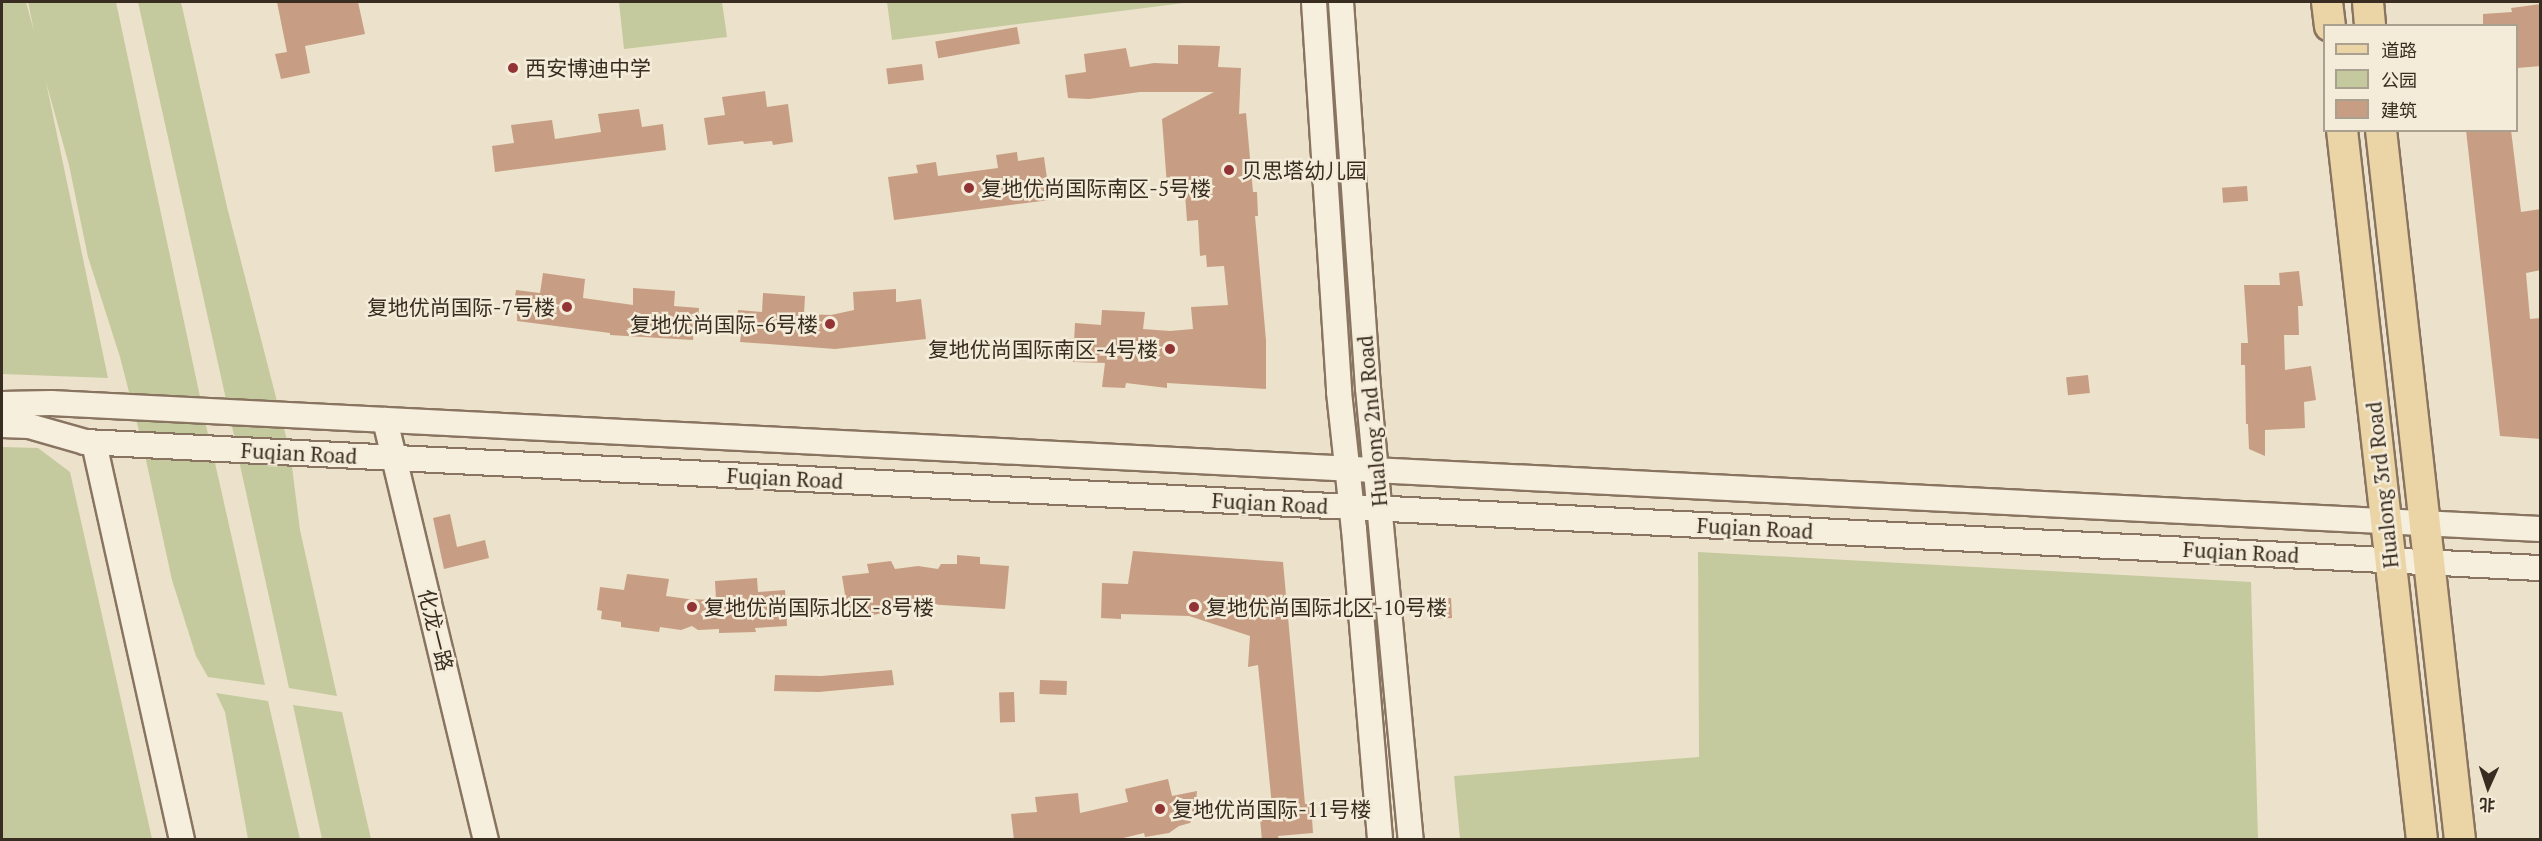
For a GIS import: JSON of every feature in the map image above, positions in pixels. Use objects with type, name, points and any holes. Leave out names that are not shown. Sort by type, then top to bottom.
[{"type":"main road","points":[[2327,2],[2330,24]]},
{"type":"main road","points":[[2368,2],[2370,24]]},
{"type":"main road","name":"Hualong 3rd Road","points":[[2342,132],[2422,840]]},
{"type":"main road","name":"Hualong 3rd Road","points":[[2381,132],[2460,840]]},
{"type":"street","name":"Hualong 2nd Road","points":[[1314,2],[1339,392],[1380,840]]},
{"type":"street","name":"Hualong 2nd Road","points":[[1341,2],[1376,470],[1411,840]]},
{"type":"street","name":"Fuqian Road","points":[[2,404],[51,403],[2541,529]]},
{"type":"street","name":"化龙一路","points":[[385,420],[486,840]]},
{"type":"street","name":"Fuqian Road","points":[[2,425],[29,426],[94,443],[2541,568]]},
{"type":"street","points":[[94,443],[182,840]]},
{"type":"green space","points":[[2,2],[26,2],[34,31],[28,2],[116,2],[209,439],[140,435],[120,357],[88,257],[69,165],[46,82],[108,378],[2,374]]},
{"type":"green space","points":[[138,2],[181,2],[227,207],[288,444],[235,440]]},
{"type":"green space","points":[[619,2],[722,2],[727,37],[624,49]]},
{"type":"green space","points":[[887,2],[1192,2],[892,40]]},
{"type":"green space","points":[[2,447],[38,448],[70,472],[152,839],[2,839]]},
{"type":"green space","points":[[144,451],[213,454],[265,685],[208,677],[196,656],[172,580]]},
{"type":"green space","points":[[238,456],[291,459],[300,530],[337,696],[289,688]]},
{"type":"green space","points":[[1698,552],[2251,582],[2258,839],[1460,839],[1454,776],[1699,757]]},
{"type":"green space","points":[[216,693],[268,701],[300,839],[248,839],[225,712]]},
{"type":"green space","points":[[293,705],[342,712],[371,839],[322,839]]},
{"type":"building","points":[[277,2],[358,2],[365,34],[305,46],[310,73],[281,79],[275,54],[287,52]]},
{"type":"building","points":[[2541,4],[2541,66],[2518,68],[2518,24],[2483,24],[2483,14],[2512,12],[2511,8]]},
{"type":"building","points":[[1017,27],[1020,44],[938,58],[935,41]]},
{"type":"building","points":[[1178,45],[1220,46],[1218,67],[1241,68],[1239,114],[1246,113],[1253,192],[1257,192],[1258,216],[1255,216],[1266,340],[1266,389],[1167,383],[1167,388],[1126,383],[1125,388],[1102,387],[1105,363],[1073,362],[1075,323],[1101,325],[1102,310],[1145,312],[1143,329],[1170,331],[1193,329],[1191,307],[1228,305],[1224,266],[1207,267],[1206,255],[1200,256],[1198,220],[1187,221],[1185,194],[1181,194],[1181,185],[1167,186],[1162,119],[1214,92],[1140,92],[1089,99],[1068,98],[1065,75],[1086,72],[1084,54],[1126,48],[1130,67],[1154,63],[1178,64]]},
{"type":"building","points":[[922,64],[924,80],[888,84],[886,68]]},
{"type":"building","points":[[765,91],[767,107],[788,104],[793,142],[773,145],[772,141],[744,144],[743,141],[708,145],[704,118],[725,115],[722,97]]},
{"type":"building","points":[[639,109],[642,127],[663,124],[666,150],[495,172],[492,146],[514,143],[511,125],[552,120],[555,139],[601,132],[598,114]]},
{"type":"building","points":[[2466,132],[2511,132],[2521,212],[2541,209],[2541,270],[2526,273],[2530,319],[2541,318],[2541,439],[2500,436]]},
{"type":"building","name":"复地优尚国际南区-5号楼","points":[[1017,152],[1018,161],[1044,157],[1050,200],[894,220],[888,177],[918,173],[916,165],[936,162],[938,176],[998,168],[996,155]]},
{"type":"building","points":[[2247,186],[2248,201],[2223,203],[2222,188]]},
{"type":"building","points":[[2299,271],[2303,306],[2298,306],[2299,335],[2284,335],[2285,370],[2311,366],[2316,400],[2304,402],[2305,428],[2265,430],[2265,456],[2249,449],[2248,424],[2246,424],[2245,365],[2241,365],[2241,343],[2248,343],[2244,285],[2280,285],[2279,273]]},
{"type":"building","name":"复地优尚国际-7号楼","points":[[543,273],[585,279],[583,298],[633,305],[633,288],[675,291],[674,306],[699,308],[697,331],[694,331],[693,340],[610,335],[610,333],[517,321],[517,314],[513,308],[516,290],[540,293]]},
{"type":"building","name":"复地优尚国际-6号楼","points":[[896,289],[896,302],[921,299],[926,339],[835,349],[740,342],[741,334],[736,334],[738,310],[762,312],[763,293],[805,296],[804,314],[831,315],[854,310],[853,292]]},
{"type":"building","points":[[2088,375],[2090,393],[2068,395],[2066,377]]},
{"type":"building","points":[[450,514],[457,547],[485,540],[489,558],[444,569],[433,518]]},
{"type":"building","name":"复地优尚国际北区-10号楼","points":[[1133,551],[1283,562],[1305,804],[1311,803],[1313,833],[1278,836],[1279,840],[1262,840],[1259,808],[1272,806],[1258,665],[1248,667],[1250,636],[1189,616],[1121,614],[1121,619],[1101,618],[1102,583],[1128,584]]},
{"type":"building","points":[[957,555],[980,557],[980,564],[1009,566],[1005,609],[926,604],[849,620],[842,576],[869,573],[867,564],[891,561],[895,569],[918,566],[938,569],[941,564],[957,564]]},
{"type":"building","name":"复地优尚国际北区-8号楼","points":[[627,574],[669,579],[666,596],[716,600],[715,581],[757,578],[758,592],[785,590],[787,626],[755,628],[756,632],[719,633],[719,629],[698,630],[692,626],[681,630],[660,627],[659,632],[621,627],[621,622],[601,619],[602,611],[597,610],[600,587],[624,590]]},
{"type":"building","points":[[1451,598],[1452,618],[1435,619],[1434,599]]},
{"type":"building","points":[[892,670],[894,685],[819,692],[774,691],[775,675],[821,676]]},
{"type":"building","points":[[1040,680],[1067,681],[1066,695],[1040,694]]},
{"type":"building","points":[[1014,692],[1015,722],[1000,723],[999,693]]},
{"type":"building","name":"复地优尚国际-11号楼","points":[[1168,779],[1172,796],[1197,791],[1195,812],[1190,823],[1179,826],[1169,833],[1145,837],[1144,833],[1115,840],[1014,840],[1011,814],[1037,812],[1035,797],[1078,793],[1080,813],[1128,802],[1125,789]]},
{"type":"place","name":"西安博迪中学","points":[[513,68]]},
{"type":"place","name":"贝思塔幼儿园","points":[[1229,170]]},
{"type":"place","name":"复地优尚国际南区-5号楼","points":[[969,188]]},
{"type":"place","name":"复地优尚国际-7号楼","points":[[567,307]]},
{"type":"place","name":"复地优尚国际-6号楼","points":[[830,324]]},
{"type":"place","name":"复地优尚国际南区-4号楼","points":[[1170,349]]},
{"type":"place","name":"复地优尚国际北区-8号楼","points":[[692,607]]},
{"type":"place","name":"复地优尚国际北区-10号楼","points":[[1194,607]]},
{"type":"place","name":"复地优尚国际-11号楼","points":[[1160,809]]}]
